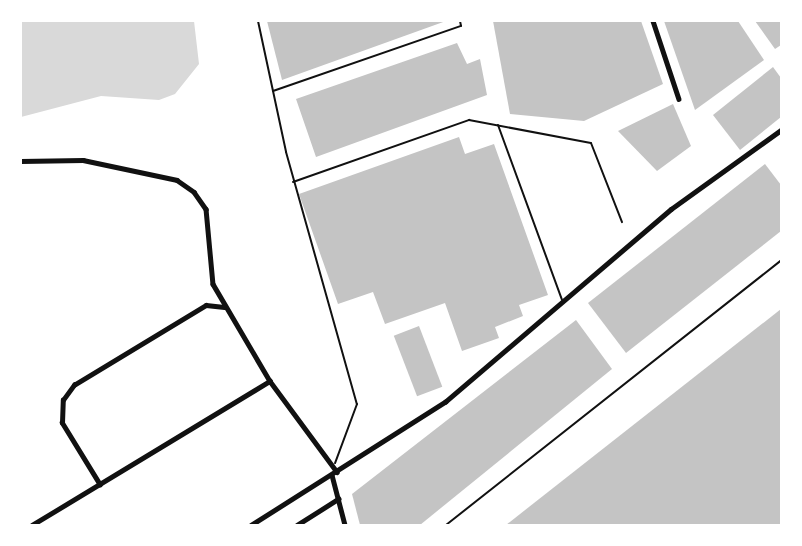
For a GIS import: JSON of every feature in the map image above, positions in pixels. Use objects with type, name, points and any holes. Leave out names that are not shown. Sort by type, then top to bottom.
[{"type":"street","points":[[653,21],[679,99]]},
{"type":"street","points":[[251,525],[332,476],[445,402],[671,209],[781,130]]},
{"type":"street","points":[[21,161],[83,160],[177,180],[194,192],[206,209],[213,284],[270,381],[334,463],[337,472]]},
{"type":"street","points":[[100,484],[62,423],[63,400],[74,385],[206,304],[225,307]]},
{"type":"street","points":[[32,525],[270,381]]},
{"type":"street","points":[[332,476],[345,525]]},
{"type":"street","points":[[297,525],[338,499]]},
{"type":"lane","points":[[258,21],[293,182],[357,404],[334,463]]},
{"type":"lane","points":[[273,91],[461,26],[460,21]]},
{"type":"lane","points":[[293,182],[469,120],[591,143],[622,222]]},
{"type":"lane","points":[[498,125],[563,302]]},
{"type":"lane","points":[[446,525],[781,260]]},
{"type":"shaded area","points":[[21,21],[194,21],[199,64],[175,94],[159,100],[101,96],[21,117]]},
{"type":"building","points":[[267,21],[446,21],[282,80]]},
{"type":"building","points":[[493,21],[641,21],[663,84],[584,121],[510,114]]},
{"type":"building","points":[[664,21],[738,21],[764,60],[695,110]]},
{"type":"building","points":[[755,21],[781,21],[781,45],[775,49]]},
{"type":"building","points":[[457,43],[467,64],[480,59],[487,95],[316,157],[296,99]]},
{"type":"building","points":[[773,67],[781,78],[781,117],[740,150],[713,115]]},
{"type":"building","points":[[673,104],[691,146],[657,171],[618,131]]},
{"type":"building","points":[[459,137],[465,154],[494,144],[548,295],[519,305],[523,316],[495,327],[499,338],[462,351],[445,303],[385,324],[373,292],[338,304],[299,194]]},
{"type":"building","points":[[765,164],[781,185],[781,231],[626,353],[588,303]]},
{"type":"building","points":[[781,309],[781,525],[506,525]]},
{"type":"building","points":[[576,320],[612,369],[420,525],[360,525],[352,494]]},
{"type":"building","points":[[419,326],[442,387],[417,396],[394,336]]}]
